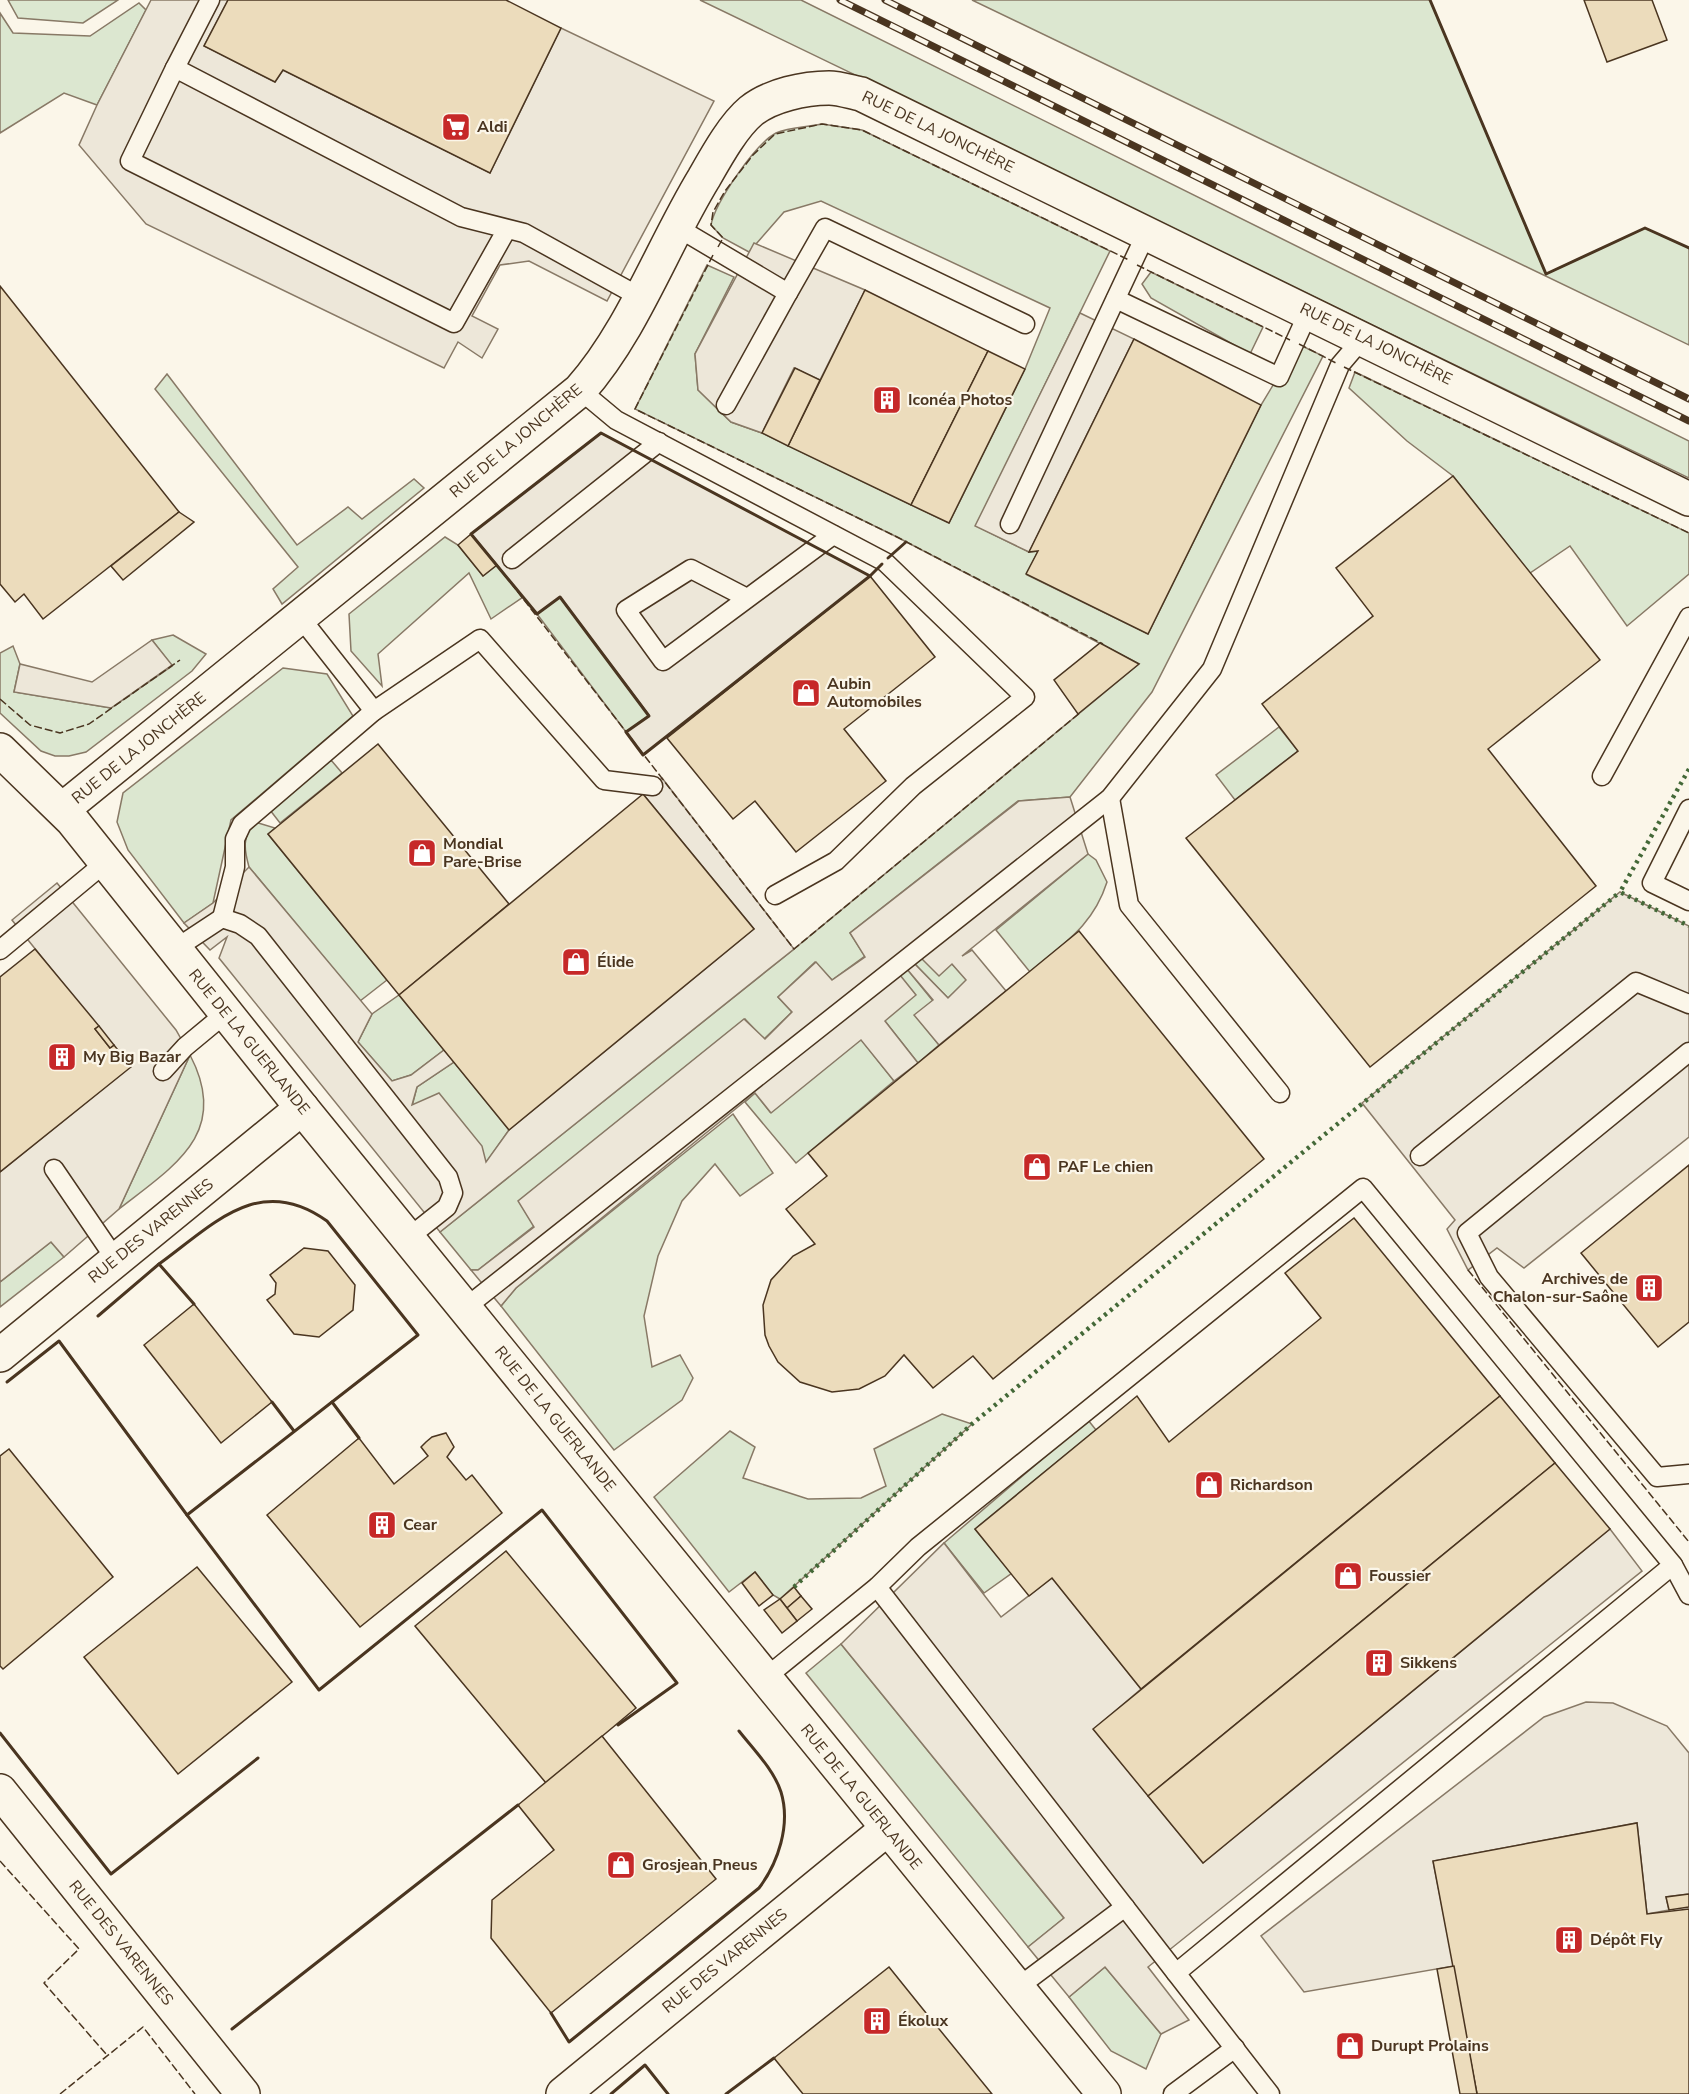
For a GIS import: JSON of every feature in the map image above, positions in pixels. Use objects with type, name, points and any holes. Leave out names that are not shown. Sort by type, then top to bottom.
[{"type":"street","name":"RUE DE LA JONCHÈRE","points":[[63,809],[580,390],[606,358],[640,297],[675,226],[719,151],[752,110],[788,93],[831,87],[861,93],[1689,499]]},
{"type":"street","name":"RUE DE LA GUERLANDE","points":[[0,750],[63,809],[302,1108],[1104,2094]]},
{"type":"street","name":"RUE DES VARENNES","points":[[0,1355],[302,1108]]},
{"type":"street","name":"RUE DES VARENNES","points":[[0,1791],[243,2094]]},
{"type":"street","name":"RUE DES VARENNES","points":[[563,2094],[887,1829]]},
{"type":"lane","points":[[210,0],[130,161],[454,323],[507,229]]},
{"type":"lane","points":[[175,68],[461,217],[524,233],[640,297]]},
{"type":"lane","points":[[675,226],[788,293]]},
{"type":"lane","points":[[726,405],[825,228],[1025,324]]},
{"type":"lane","points":[[1010,524],[1146,234]]},
{"type":"lane","points":[[1116,299],[1279,376],[1309,311]]},
{"type":"lane","points":[[465,1308],[1110,798],[1212,669],[1340,365],[1363,338]]},
{"type":"lane","points":[[580,390],[616,420],[885,562],[1025,698],[913,786],[836,861],[775,895]]},
{"type":"lane","points":[[512,559],[659,442]]},
{"type":"lane","points":[[747,598],[691,569],[626,610],[663,661],[833,535]]},
{"type":"lane","points":[[300,617],[374,711]]},
{"type":"lane","points":[[1602,776],[1689,617]]},
{"type":"lane","points":[[175,949],[222,918],[235,867],[235,839],[242,824],[374,711],[480,639],[604,780],[653,786]]},
{"type":"lane","points":[[1110,798],[1129,905],[1280,1093]]},
{"type":"lane","points":[[1689,809],[1652,883],[1689,901]]},
{"type":"lane","points":[[0,950],[106,862]]},
{"type":"lane","points":[[222,918],[240,924],[258,936],[448,1177],[453,1194],[447,1207],[408,1238]]},
{"type":"lane","points":[[1420,1156],[1636,982],[1689,1004]]},
{"type":"lane","points":[[163,1071],[185,1047],[226,1013]]},
{"type":"lane","points":[[1689,1052],[1467,1233],[1489,1277],[1657,1477],[1689,1474]]},
{"type":"lane","points":[[54,1169],[116,1260]]},
{"type":"lane","points":[[765,1678],[877,1587],[918,1547],[1363,1188],[1673,1565],[1689,1595]]},
{"type":"lane","points":[[1176,1973],[1673,1565]]},
{"type":"lane","points":[[877,1587],[1270,2094]]},
{"type":"lane","points":[[1017,1988],[1125,1906]]},
{"type":"lane","points":[[1173,2094],[1235,2049]]},
{"type":"green space","points":[[8,0],[118,0],[83,23],[18,18]]},
{"type":"green space","points":[[700,0],[801,0],[1689,441],[1689,478]]},
{"type":"green space","points":[[972,0],[1430,0],[1546,274],[1645,228],[1689,248],[1689,345]]},
{"type":"green space","points":[[139,3],[146,10],[97,105],[64,93],[0,133],[0,13],[13,33],[90,36]]},
{"type":"green space","points":[[822,124],[862,130],[1110,251],[976,526],[1029,552],[1038,551],[1027,575],[1148,634],[1261,405],[1298,344],[1323,356],[1152,692],[1070,797],[1018,801],[850,933],[865,956],[832,980],[815,962],[778,997],[792,1012],[764,1039],[745,1019],[519,1201],[534,1226],[478,1270],[471,1270],[440,1232],[794,949],[1139,664],[897,537],[635,409],[707,265],[734,277],[695,354],[698,390],[731,422],[762,433],[949,523],[1025,369],[1050,308],[821,201],[784,212],[749,252],[723,238],[711,225],[714,215],[747,161],[767,139],[776,133],[792,128]]},
{"type":"green space","points":[[1151,272],[1263,327],[1250,354],[1151,298],[1142,284]]},
{"type":"green space","points":[[1355,372],[1689,533],[1689,574],[1627,626],[1570,546],[1530,573],[1453,476],[1407,441],[1349,388]]},
{"type":"green space","points":[[167,374],[297,545],[348,507],[362,519],[414,479],[424,488],[282,604],[273,589],[298,567],[155,389]]},
{"type":"green space","points":[[445,537],[458,545],[483,576],[497,565],[523,597],[491,619],[469,573],[378,654],[382,686],[351,651],[349,614]]},
{"type":"green space","points":[[560,597],[649,716],[626,732],[537,614]]},
{"type":"green space","points":[[173,635],[206,654],[192,671],[86,752],[55,756],[41,751],[0,713],[0,653],[13,646],[20,664],[14,692],[111,708],[172,666],[152,640]]},
{"type":"green space","points":[[283,668],[327,674],[353,716],[231,820],[213,903],[184,923],[128,850],[117,822],[123,793]]},
{"type":"green space","points":[[1279,727],[1298,751],[1235,800],[1216,775]]},
{"type":"green space","points":[[331,760],[342,773],[280,823],[270,810]]},
{"type":"green space","points":[[255,822],[275,828],[268,834],[387,980],[360,1001],[249,867],[245,843]]},
{"type":"green space","points":[[1088,854],[1096,860],[1107,882],[1101,897],[1094,911],[1076,933],[1030,972],[996,930]]},
{"type":"green space","points":[[919,956],[952,964],[967,980],[948,998],[913,962]]},
{"type":"green space","points":[[907,969],[933,1001],[915,1015],[939,1045],[918,1063],[884,1020],[899,975]]},
{"type":"green space","points":[[399,995],[444,1050],[411,1075],[392,1081],[358,1042],[372,1014]]},
{"type":"green space","points":[[861,1039],[894,1081],[796,1163],[745,1102],[755,1093],[770,1112]]},
{"type":"green space","points":[[190,1055],[201,1082],[204,1106],[200,1127],[190,1145],[176,1162],[119,1209]]},
{"type":"green space","points":[[454,1062],[509,1130],[486,1163],[412,1106],[417,1087]]},
{"type":"green space","points":[[733,1114],[773,1173],[740,1196],[715,1164],[682,1201],[658,1256],[644,1316],[652,1367],[680,1355],[693,1378],[682,1400],[614,1450],[501,1306],[516,1288]]},
{"type":"green space","points":[[51,1242],[64,1257],[0,1307],[0,1282]]},
{"type":"green space","points":[[942,1414],[972,1424],[780,1599],[773,1595],[755,1572],[729,1592],[654,1497],[730,1431],[755,1447],[743,1478],[808,1499],[861,1498],[886,1486],[874,1449]]},
{"type":"green space","points":[[1088,1420],[1096,1430],[975,1529],[1012,1573],[984,1593],[944,1543]]},
{"type":"green space","points":[[841,1644],[1064,1918],[1028,1947],[806,1673]]},
{"type":"green space","points":[[1105,1967],[1161,2034],[1146,2069],[1111,2051],[1069,1997]]},
{"type":"shaded area","points":[[151,0],[228,0],[204,46],[275,82],[283,70],[490,173],[561,28],[714,101],[607,301],[529,261],[500,265],[472,316],[498,329],[482,358],[458,342],[444,368],[146,224],[79,145]]},
{"type":"shaded area","points":[[754,243],[865,290],[820,380],[794,368],[762,433],[731,422],[698,390],[695,354]]},
{"type":"shaded area","points":[[1080,313],[1134,339],[1029,552],[975,526]]},
{"type":"shaded area","points":[[601,433],[870,576],[643,755],[626,732],[649,715],[560,597],[537,614],[471,534]]},
{"type":"shaded area","points":[[152,640],[172,665],[111,708],[14,692],[20,664],[92,682]]},
{"type":"shaded area","points":[[662,778],[794,949],[440,1232],[219,958],[227,937],[210,950],[184,923],[213,903],[249,867],[372,1014],[358,1042],[392,1081],[411,1075],[444,1050],[454,1062],[417,1087],[412,1105],[439,1093],[482,1146],[486,1162],[509,1130],[754,929],[643,794]]},
{"type":"shaded area","points":[[1070,797],[1088,854],[962,956],[972,950],[1006,991],[939,1045],[914,1015],[933,1000],[907,969],[900,975],[916,995],[885,1021],[918,1063],[894,1081],[861,1040],[771,1113],[755,1093],[516,1288],[501,1306],[471,1270],[478,1270],[534,1227],[518,1201],[744,1019],[765,1039],[792,1012],[778,997],[816,962],[832,980],[865,957],[850,933],[1019,801]],"holes":[[[920,957],[939,976],[952,964],[966,980],[948,998],[913,962]]]},
{"type":"shaded area","points":[[57,883],[176,1030],[190,1055],[119,1209],[64,1257],[51,1242],[0,1282],[0,1172],[130,1067],[12,920]]},
{"type":"shaded area","points":[[1620,892],[1689,926],[1689,1137],[1524,1268],[1497,1248],[1468,1270],[1447,1229],[1455,1220],[1362,1103]]},
{"type":"shaded area","points":[[1610,1529],[1642,1571],[1148,1967],[1189,2020],[1161,2034],[1105,1967],[1069,1997],[1028,1947],[1064,1918],[841,1644],[944,1543],[1001,1617],[1052,1578],[1141,1689],[1094,1729],[1203,1863]]},
{"type":"shaded area","points":[[1586,1702],[1613,1703],[1667,1726],[1689,1753],[1689,1894],[1666,1897],[1669,1910],[1647,1914],[1637,1823],[1433,1861],[1454,1966],[1304,1992],[1261,1936],[1544,1717]]},
{"type":"building","name":"Aldi","points":[[228,0],[506,0],[561,28],[490,173],[283,70],[275,82],[204,46]]},
{"type":"building","points":[[1584,0],[1652,0],[1667,40],[1607,62]]},
{"type":"building","points":[[0,286],[179,512],[43,619],[24,594],[15,602],[0,584]]},
{"type":"building","name":"Iconéa Photos","points":[[865,290],[988,351],[911,505],[788,446]]},
{"type":"building","points":[[1134,339],[1261,405],[1148,634],[1026,574],[1038,551],[1029,552]]},
{"type":"building","points":[[988,351],[1025,369],[949,523],[911,505]]},
{"type":"building","points":[[795,368],[820,380],[788,446],[762,433]]},
{"type":"building","points":[[1453,476],[1600,660],[1488,749],[1596,886],[1370,1067],[1186,838],[1298,751],[1262,704],[1373,616],[1336,568]]},
{"type":"building","points":[[179,512],[194,522],[123,580],[111,566]]},
{"type":"building","points":[[471,534],[497,565],[483,576],[458,545]]},
{"type":"building","name":"Aubin Automobiles","points":[[870,576],[935,657],[844,729],[886,781],[796,852],[755,801],[733,819],[667,738]]},
{"type":"building","points":[[1100,643],[1139,664],[1078,714],[1054,680]]},
{"type":"building","points":[[378,744],[509,904],[399,995],[268,834]]},
{"type":"building","name":"Élide","points":[[643,794],[754,929],[509,1130],[399,995]]},
{"type":"building","name":"PAF Le chien","points":[[1079,931],[1264,1159],[993,1379],[973,1356],[933,1388],[904,1355],[885,1376],[859,1389],[832,1392],[800,1382],[778,1362],[769,1346],[765,1335],[763,1305],[771,1280],[793,1256],[815,1244],[786,1209],[827,1176],[808,1153]]},
{"type":"building","name":"My Big Bazar","points":[[35,949],[99,1026],[95,1029],[110,1048],[114,1045],[131,1067],[0,1172],[0,977]]},
{"type":"building","points":[[99,1026],[114,1045],[110,1048],[95,1029]]},
{"type":"building","name":"Archives de Chalon-sur-Saône","points":[[1689,1165],[1689,1322],[1658,1347],[1581,1253]]},
{"type":"building","name":"Richardson","points":[[1354,1218],[1500,1396],[1141,1689],[1052,1578],[1029,1596],[975,1529],[1137,1396],[1169,1442],[1321,1318],[1285,1273]]},
{"type":"building","points":[[304,1248],[328,1251],[355,1285],[353,1310],[319,1337],[294,1334],[267,1300],[275,1294],[276,1283],[270,1275]]},
{"type":"building","points":[[194,1304],[272,1402],[221,1443],[144,1345]]},
{"type":"building","name":"Foussier","points":[[1500,1396],[1555,1463],[1148,1796],[1093,1729]]},
{"type":"building","name":"Cear","points":[[446,1433],[454,1447],[447,1457],[466,1480],[472,1475],[502,1513],[360,1627],[267,1515],[359,1438],[394,1484],[428,1456],[421,1447],[426,1442],[432,1437]]},
{"type":"building","points":[[9,1449],[113,1577],[3,1669],[0,1666],[0,1456]]},
{"type":"building","name":"Sikkens","points":[[1555,1463],[1610,1529],[1203,1863],[1148,1796]]},
{"type":"building","points":[[506,1551],[636,1708],[546,1783],[415,1626]]},
{"type":"building","points":[[197,1567],[292,1682],[178,1774],[84,1657]]},
{"type":"building","points":[[755,1572],[773,1595],[759,1606],[742,1583]]},
{"type":"building","points":[[794,1587],[801,1596],[787,1608],[780,1599]]},
{"type":"building","points":[[801,1596],[812,1609],[797,1621],[787,1608]]},
{"type":"building","points":[[780,1599],[797,1621],[782,1633],[764,1610]]},
{"type":"building","name":"Grosjean Pneus","points":[[602,1736],[716,1879],[551,2013],[491,1938],[492,1900],[554,1850],[518,1805]]},
{"type":"building","name":"Dépôt Fly","points":[[1637,1823],[1647,1914],[1689,1909],[1689,2094],[1477,2094],[1433,1861]]},
{"type":"building","points":[[1689,1894],[1689,1907],[1669,1910],[1666,1897]]},
{"type":"building","points":[[1454,1966],[1477,2094],[1460,2094],[1437,1969]]},
{"type":"building","name":"Ékolux","points":[[889,1967],[992,2094],[803,2094],[774,2058]]},
{"type":"railway","points":[[840,0],[1689,421]]},
{"type":"railway","points":[[885,0],[1689,399]]},
{"type":"hedge","points":[[1689,769],[1620,892],[1689,926]]},
{"type":"hedge","points":[[794,1587],[972,1424],[1620,892]]},
{"type":"fence","points":[[718,247],[723,238],[711,225],[713,212],[725,191],[753,155],[775,134],[822,124],[862,130],[1129,260]]},
{"type":"fence","points":[[713,255],[635,409],[897,537],[1103,644]]},
{"type":"fence","points":[[1137,265],[1290,340]]},
{"type":"fence","points":[[1299,344],[1336,363]]},
{"type":"fence","points":[[1344,367],[1689,533]]},
{"type":"fence","points":[[497,565],[794,949],[1081,712]]},
{"type":"fence","points":[[0,699],[30,725],[60,733],[89,724],[180,660]]},
{"type":"fence","points":[[1468,1270],[1689,1542]]},
{"type":"fence","points":[[0,1861],[79,1949],[44,1983],[107,2055]]},
{"type":"fence","points":[[60,2094],[143,2027],[195,2094]]},
{"type":"wall","points":[[1430,0],[1546,274],[1645,228],[1689,248]]},
{"type":"wall","points":[[601,433],[870,576],[643,755],[626,732],[649,716],[560,597],[537,614],[471,534],[601,433]]},
{"type":"wall","points":[[888,558],[906,542]]},
{"type":"wall","points":[[870,576],[882,564]]},
{"type":"wall","points":[[159,1264],[218,1220],[258,1203],[280,1202],[302,1207],[327,1221],[418,1335],[332,1402],[359,1438]]},
{"type":"wall","points":[[98,1316],[159,1264],[194,1304]]},
{"type":"wall","points":[[7,1382],[59,1341],[187,1515]]},
{"type":"wall","points":[[272,1402],[294,1431]]},
{"type":"wall","points":[[332,1402],[187,1515],[319,1690],[542,1510],[677,1683],[618,1725]]},
{"type":"wall","points":[[551,2013],[569,2042],[759,1888],[766,1878],[781,1843],[784,1805],[774,1776],[739,1731]]},
{"type":"wall","points":[[0,1733],[111,1874],[258,1758]]},
{"type":"wall","points":[[232,2029],[518,1805]]},
{"type":"wall","points":[[726,2094],[774,2058]]},
{"type":"wall","points":[[611,2094],[645,2065],[668,2094]]},
{"type":"place","name":"Aldi","points":[[456,127]]},
{"type":"place","name":"Iconéa Photos","points":[[887,400]]},
{"type":"place","name":"Aubin Automobiles","points":[[806,693]]},
{"type":"place","name":"Mondial Pare-Brise","points":[[422,853]]},
{"type":"place","name":"Élide","points":[[576,962]]},
{"type":"place","name":"My Big Bazar","points":[[62,1057]]},
{"type":"place","name":"PAF Le chien","points":[[1037,1167]]},
{"type":"place","name":"Archives de Chalon-sur-Saône","points":[[1649,1288]]},
{"type":"place","name":"Richardson","points":[[1209,1485]]},
{"type":"place","name":"Cear","points":[[382,1525]]},
{"type":"place","name":"Foussier","points":[[1348,1576]]},
{"type":"place","name":"Sikkens","points":[[1379,1663]]},
{"type":"place","name":"Grosjean Pneus","points":[[621,1865]]},
{"type":"place","name":"Dépôt Fly","points":[[1569,1940]]},
{"type":"place","name":"Ékolux","points":[[877,2021]]},
{"type":"place","name":"Durupt Prolains","points":[[1350,2046]]}]
